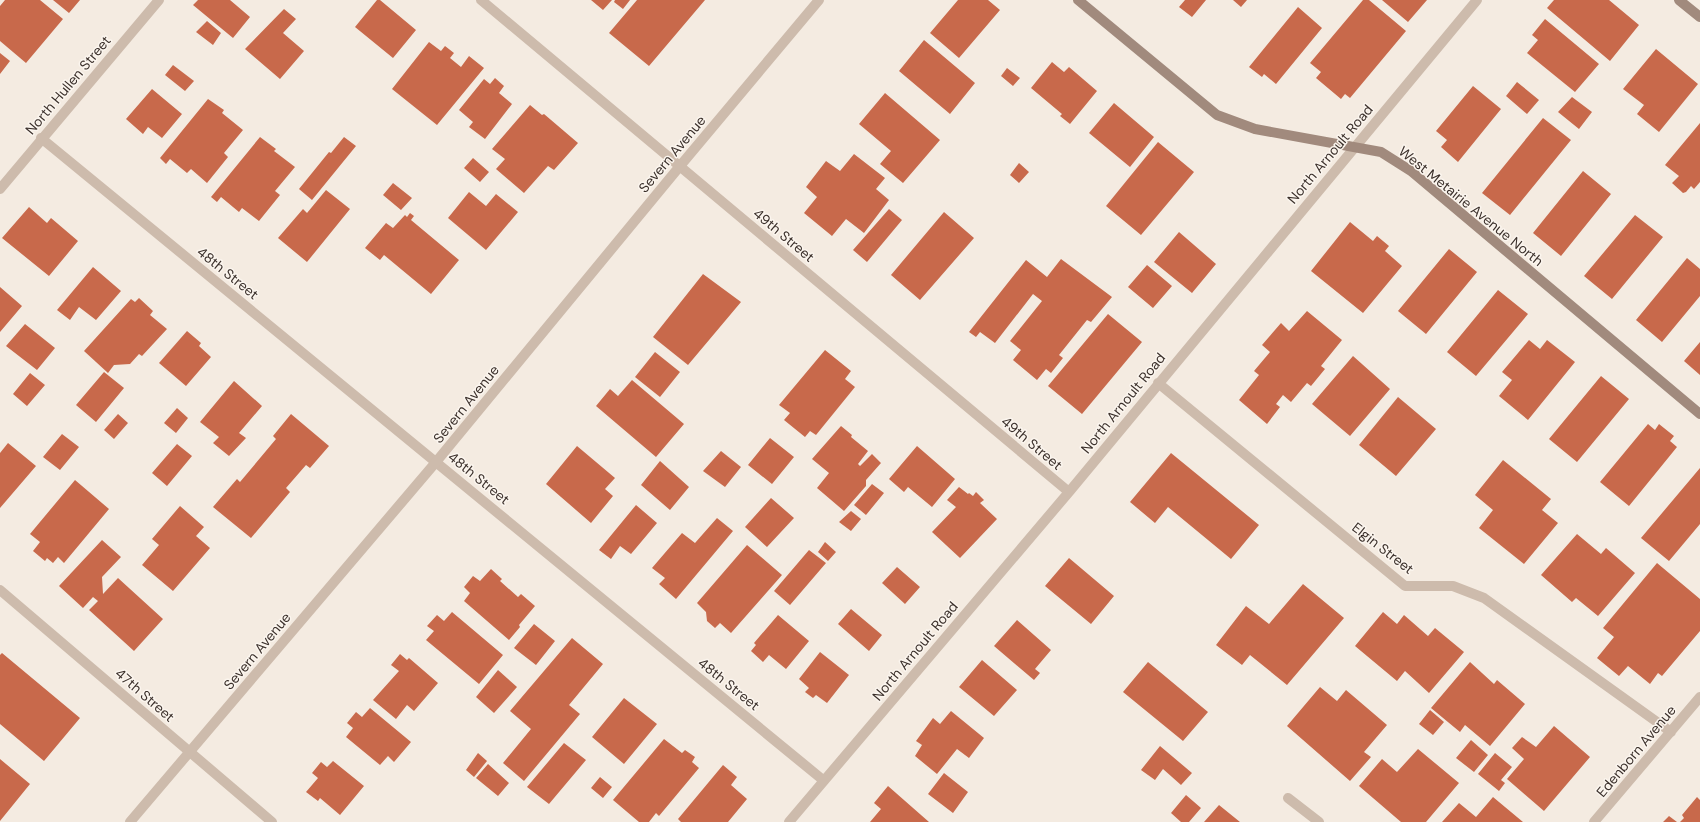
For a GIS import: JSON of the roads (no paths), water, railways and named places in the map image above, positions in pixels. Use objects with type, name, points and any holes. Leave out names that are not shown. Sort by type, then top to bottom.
[{"type":"main road","name":"West Metairie Avenue North","points":[[1078,0],[1217,115],[1256,129],[1382,152],[1411,171],[1700,414]]},
{"type":"main road","points":[[1680,0],[1700,17]]},
{"type":"street","name":"North Hullen Street","points":[[0,188],[159,0]]},
{"type":"street","name":"49th Street","points":[[481,0],[1069,492]]},
{"type":"street","name":"Severn Avenue","points":[[130,822],[436,462],[818,0]]},
{"type":"street","name":"North Arnoult Road","points":[[789,822],[823,780],[1069,492],[1477,0]]},
{"type":"street","name":"48th Street","points":[[41,138],[823,780]]},
{"type":"street","name":"Elgin Street","points":[[1158,383],[1404,586],[1453,586],[1484,598],[1671,732]]},
{"type":"street","name":"47th Street","points":[[0,590],[272,822]]},
{"type":"street","name":"Edenborn Avenue","points":[[1594,822],[1700,698]]},
{"type":"street","points":[[1288,798],[1319,822]]}]
